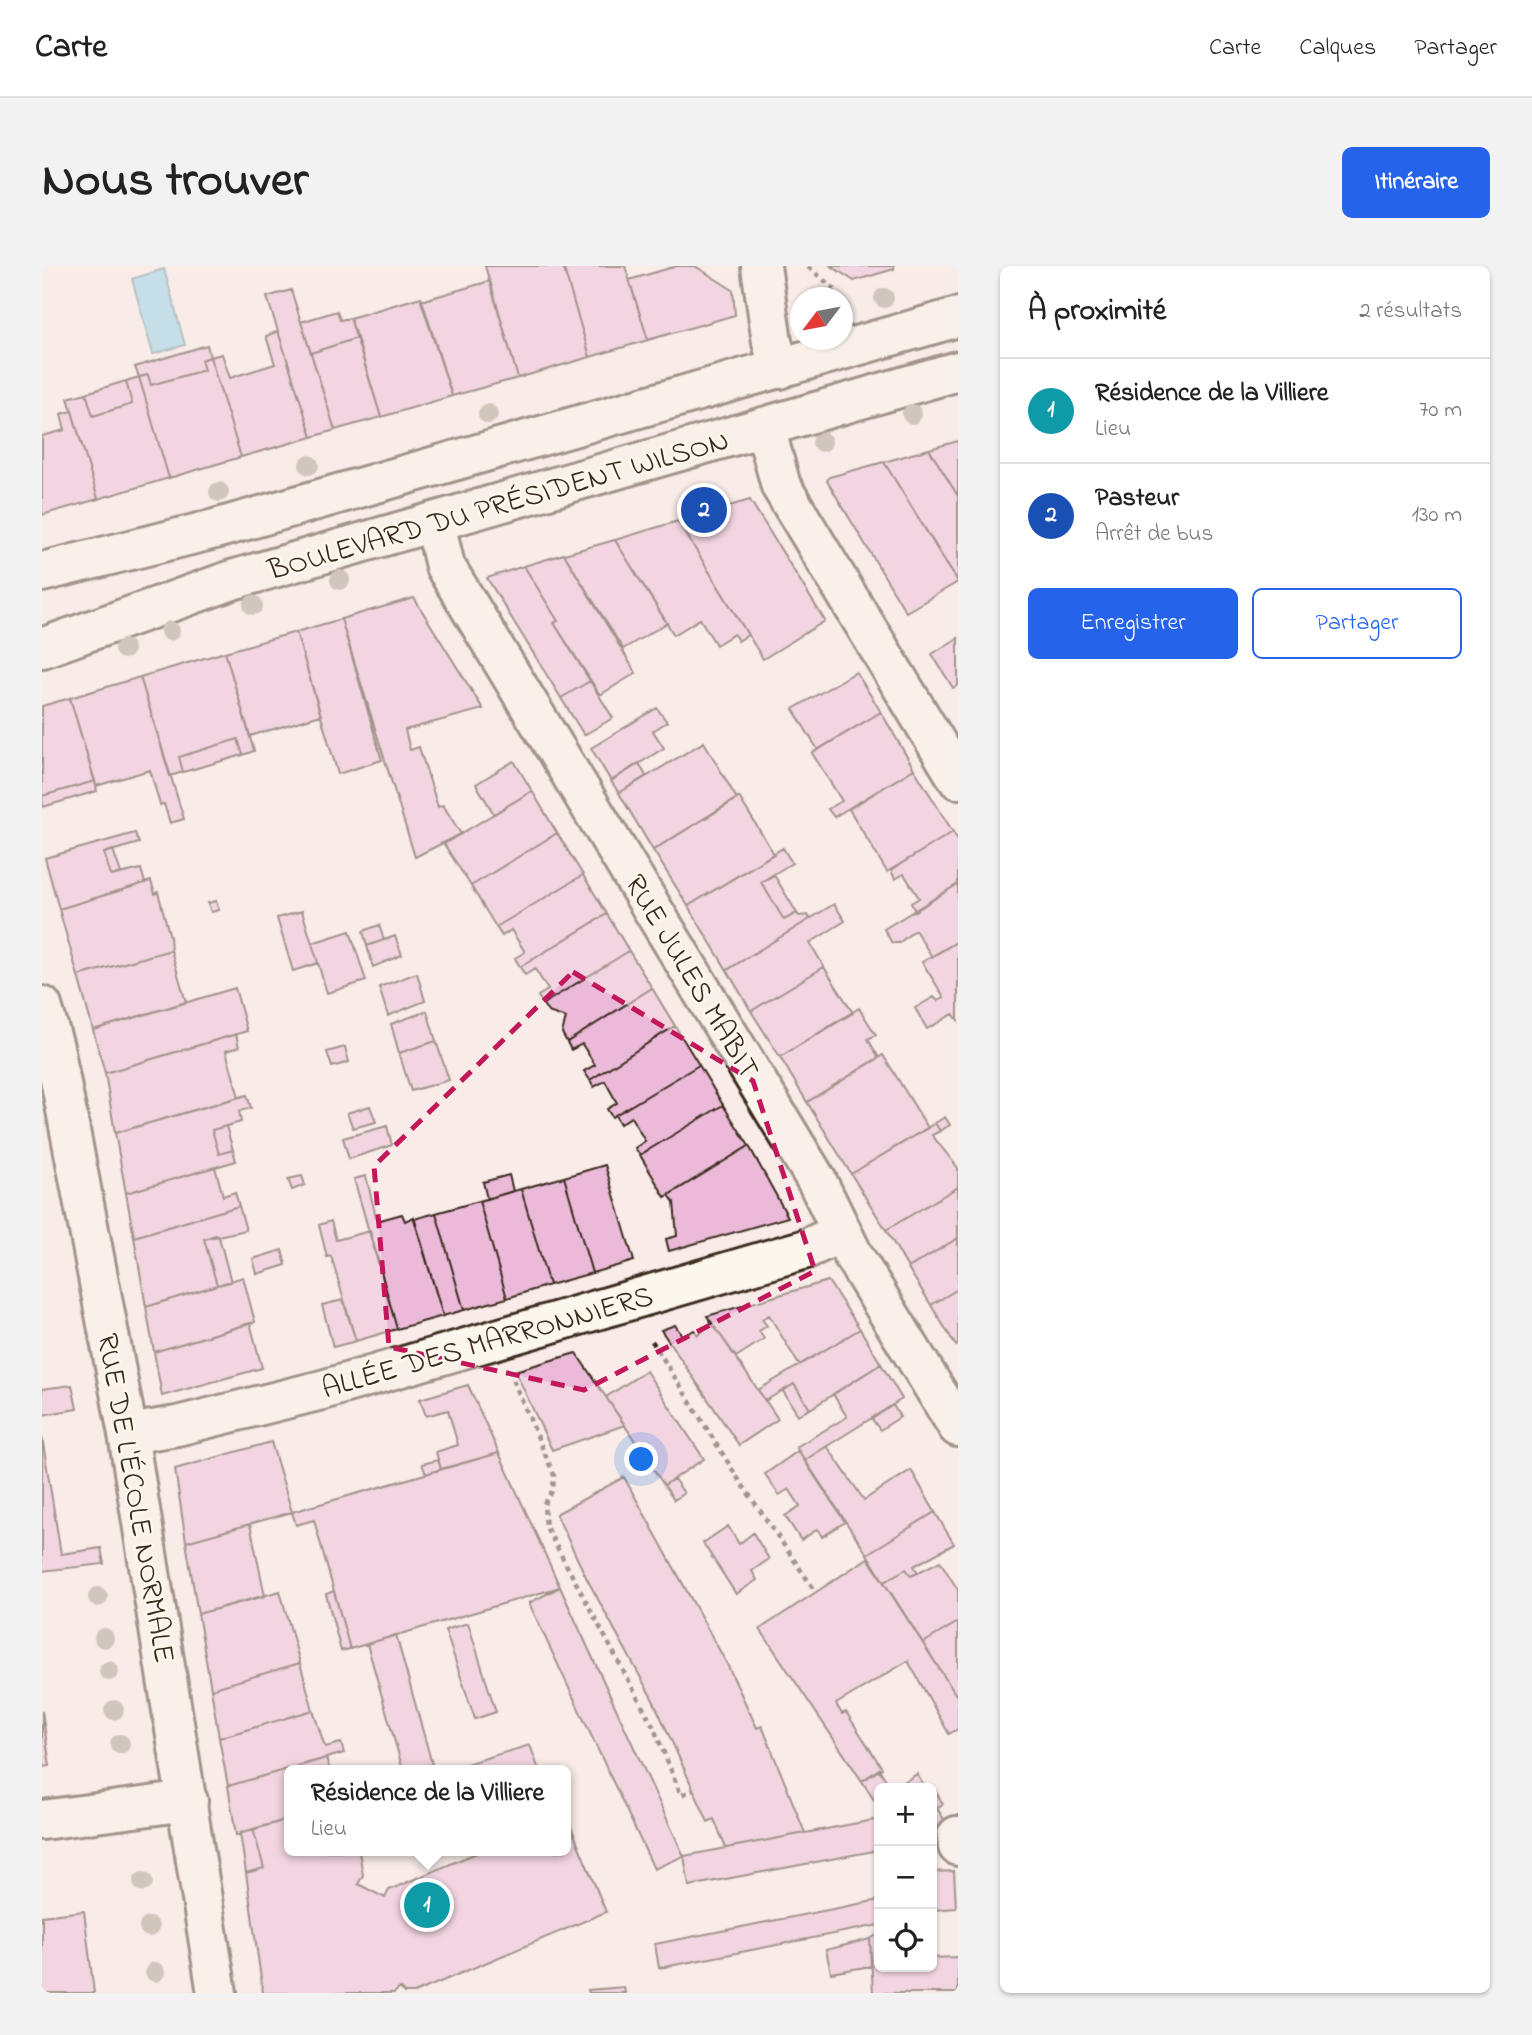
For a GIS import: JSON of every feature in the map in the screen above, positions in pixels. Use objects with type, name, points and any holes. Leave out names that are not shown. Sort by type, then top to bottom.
[{"type":"main road","points":[[761,266],[772,342],[780,369]]},
{"type":"main road","name":"BOULEVARD DU PRÉSIDENT WILSON","points":[[42,572],[215,530],[958,317]]},
{"type":"main road","name":"BOULEVARD DU PRÉSIDENT WILSON","points":[[42,648],[232,580],[958,371]]},
{"type":"main road","points":[[765,426],[781,486],[958,779]]},
{"type":"main road","name":"RUE JULES MABIT","points":[[435,523],[445,566],[817,1181],[842,1232],[958,1427]]},
{"type":"main road","name":"RUE DE L'ÉCOLE NORMALE","points":[[42,1006],[54,1047],[128,1434],[217,1993]]},
{"type":"main road","name":"ALLÉE DES MARRONNIERS","points":[[128,1434],[177,1426],[322,1390],[806,1249],[842,1232]]},
{"type":"main road","points":[[42,1820],[187,1801]]},
{"type":"path","points":[[807,266],[832,287]]},
{"type":"path","points":[[629,1301],[739,1480],[816,1592]]},
{"type":"path","points":[[496,1339],[554,1475],[553,1490],[544,1504],[546,1527],[653,1726],[681,1795],[694,1790]]},
{"type":"highlighted area","points":[[573,972],[753,1081],[815,1271],[584,1390],[389,1347],[374,1166]]},
{"type":"water","points":[[164,269],[185,345],[153,354],[132,279]]},
{"type":"building","points":[[485,266],[563,266],[590,357],[518,378]]},
{"type":"building","points":[[563,266],[625,266],[648,340],[590,357]]},
{"type":"building","points":[[677,266],[695,266],[733,290],[735,315],[648,340],[629,280]]},
{"type":"building","points":[[831,266],[894,266],[894,269],[854,281]]},
{"type":"building","points":[[490,281],[518,378],[452,396],[421,301]]},
{"type":"building","points":[[291,290],[335,430],[312,437],[267,297]]},
{"type":"building","points":[[421,297],[452,396],[381,417],[350,318]]},
{"type":"building","points":[[337,311],[340,320],[350,318],[357,338],[311,353],[301,322]]},
{"type":"building","points":[[278,331],[312,437],[241,457],[210,357],[222,354],[230,378],[275,364],[266,336]]},
{"type":"building","points":[[357,338],[381,417],[335,430],[311,353]]},
{"type":"building","points":[[207,345],[210,357],[201,360],[204,370],[151,385],[148,375],[139,377],[135,367]]},
{"type":"building","points":[[210,357],[241,457],[169,478],[139,377],[148,375],[151,385],[204,370],[201,360]]},
{"type":"building","points":[[139,377],[169,478],[98,499],[68,398],[86,393],[93,416],[132,404],[126,381]]},
{"type":"building","points":[[126,381],[132,404],[93,416],[86,393]]},
{"type":"building","points":[[72,411],[98,499],[42,515],[42,436],[65,430],[61,414]]},
{"type":"building","points":[[958,441],[958,496],[929,449]]},
{"type":"building","points":[[929,449],[958,496],[958,576],[955,578],[884,462]]},
{"type":"building","points":[[884,462],[958,582],[906,612],[827,481],[829,477]]},
{"type":"building","points":[[750,500],[825,621],[763,659],[678,521]]},
{"type":"building","points":[[678,521],[748,635],[738,641],[734,634],[716,645],[700,619],[674,635],[615,540]]},
{"type":"building","points":[[615,540],[667,623],[623,649],[564,554]]},
{"type":"building","points":[[564,554],[636,673],[600,695],[554,623],[558,621],[524,566]]},
{"type":"building","points":[[524,566],[558,621],[554,623],[590,681],[561,698],[487,578]]},
{"type":"building","points":[[414,598],[483,709],[405,730],[410,750],[419,747],[438,807],[443,805],[461,834],[415,857],[341,619]]},
{"type":"building","points":[[341,619],[382,760],[338,774],[296,632]]},
{"type":"building","points":[[296,632],[321,715],[250,736],[225,652]]},
{"type":"building","points":[[958,638],[958,685],[953,688],[932,654]]},
{"type":"building","points":[[225,652],[254,751],[243,755],[238,739],[179,757],[183,772],[170,776],[140,677]]},
{"type":"building","points":[[856,672],[881,712],[818,750],[793,709]]},
{"type":"building","points":[[140,677],[184,819],[170,823],[164,804],[160,805],[150,770],[96,786],[70,698]]},
{"type":"building","points":[[590,681],[613,718],[584,735],[561,698]]},
{"type":"building","points":[[70,698],[95,781],[42,796],[42,706]]},
{"type":"building","points":[[657,708],[667,722],[653,731],[664,748],[611,781],[591,748]]},
{"type":"building","points":[[881,712],[914,769],[834,817],[828,809],[842,801],[812,753]]},
{"type":"building","points":[[238,739],[243,755],[183,772],[179,757]]},
{"type":"building","points":[[704,742],[737,799],[653,850],[619,793]]},
{"type":"building","points":[[514,761],[532,791],[494,814],[476,784]]},
{"type":"building","points":[[639,763],[646,776],[619,793],[611,781]]},
{"type":"building","points":[[914,769],[953,832],[887,872],[849,809]]},
{"type":"building","points":[[95,781],[97,791],[43,807],[42,796]]},
{"type":"building","points":[[532,791],[557,833],[471,886],[444,844]]},
{"type":"building","points":[[739,797],[774,854],[688,906],[653,850]]},
{"type":"building","points":[[953,832],[958,840],[958,884],[915,911],[911,903],[919,898],[904,874],[895,879],[891,870]]},
{"type":"building","points":[[135,833],[139,843],[104,853],[111,876],[141,869],[145,883],[59,909],[45,858]]},
{"type":"building","points":[[557,833],[583,875],[496,927],[471,886]]},
{"type":"building","points":[[783,848],[792,863],[761,882],[784,920],[797,913],[799,916],[808,915],[810,919],[727,970],[688,906]]},
{"type":"building","points":[[113,850],[121,873],[111,876],[104,853]]},
{"type":"building","points":[[583,875],[607,914],[520,967],[515,958],[525,952],[511,930],[502,936],[496,927]]},
{"type":"building","points":[[774,875],[797,913],[784,920],[761,882]]},
{"type":"building","points":[[151,881],[155,894],[158,892],[171,950],[78,976],[59,909]]},
{"type":"building","points":[[958,884],[958,941],[932,957],[915,930],[899,943],[892,943],[884,929]]},
{"type":"building","points":[[216,901],[219,910],[211,912],[208,903]]},
{"type":"building","points":[[834,904],[845,921],[810,943],[824,967],[751,1011],[727,970]]},
{"type":"building","points":[[302,911],[318,963],[293,971],[277,918]]},
{"type":"building","points":[[607,914],[629,951],[543,1004],[538,996],[548,990],[535,969],[525,975],[520,967]]},
{"type":"building","points":[[379,925],[384,940],[367,946],[363,931]]},
{"type":"building","points":[[350,931],[366,981],[327,993],[312,943]]},
{"type":"building","points":[[395,936],[402,955],[373,967],[367,946]]},
{"type":"building","points":[[958,941],[958,1020],[953,1014],[927,1029],[915,1008],[934,997],[938,1001],[944,997],[922,962]]},
{"type":"building","points":[[171,950],[186,1002],[93,1030],[78,976]]},
{"type":"building","points":[[629,951],[652,988],[567,1042],[562,1033],[566,1018],[548,1012],[543,1004]]},
{"type":"building","points":[[824,967],[853,1013],[780,1057],[751,1011]]},
{"type":"building","points":[[417,973],[425,1001],[388,1016],[379,987]]},
{"type":"building","points":[[235,988],[247,1031],[105,1073],[93,1030]]},
{"type":"building","points":[[652,988],[675,1026],[590,1080],[584,1071],[595,1065],[582,1044],[571,1050],[567,1042]]},
{"type":"building","points":[[859,1008],[876,1035],[868,1039],[879,1058],[807,1102],[780,1057]]},
{"type":"building","points":[[427,1011],[436,1041],[399,1053],[391,1024]]},
{"type":"building","points":[[675,1026],[699,1065],[612,1117],[607,1109],[617,1103],[605,1081],[594,1087],[590,1080]]},
{"type":"building","points":[[236,1034],[239,1047],[226,1051],[239,1097],[115,1133],[105,1073]]},
{"type":"building","points":[[436,1041],[449,1080],[411,1091],[399,1053]]},
{"type":"building","points":[[345,1047],[349,1062],[332,1067],[327,1052]]},
{"type":"building","points":[[883,1055],[928,1128],[851,1174],[807,1102]]},
{"type":"building","points":[[699,1065],[723,1105],[640,1155],[635,1148],[645,1141],[631,1117],[620,1124],[615,1115]]},
{"type":"building","points":[[247,1095],[251,1108],[239,1111],[241,1122],[212,1130],[219,1154],[233,1150],[236,1161],[126,1193],[115,1133]]},
{"type":"building","points":[[723,1105],[749,1146],[665,1197],[640,1155]]},
{"type":"building","points":[[370,1106],[376,1122],[353,1128],[347,1113]]},
{"type":"building","points":[[945,1117],[950,1125],[940,1131],[935,1123]]},
{"type":"building","points":[[935,1123],[940,1131],[932,1135],[958,1168],[958,1187],[886,1230],[851,1174]]},
{"type":"building","points":[[226,1126],[233,1150],[219,1154],[212,1130]]},
{"type":"building","points":[[387,1126],[392,1145],[349,1159],[343,1138]]},
{"type":"building","points":[[749,1146],[788,1217],[669,1251],[666,1239],[677,1236],[674,1202],[669,1195]]},
{"type":"building","points":[[605,1165],[634,1261],[592,1273],[564,1177]]},
{"type":"building","points":[[215,1167],[223,1196],[235,1192],[239,1206],[134,1237],[126,1193]]},
{"type":"building","points":[[509,1175],[513,1191],[487,1199],[483,1182]]},
{"type":"building","points":[[302,1176],[305,1185],[292,1190],[288,1179]]},
{"type":"building","points":[[366,1176],[377,1221],[402,1214],[405,1221],[414,1217],[443,1316],[397,1329],[354,1179]]},
{"type":"building","points":[[564,1177],[592,1273],[549,1285],[521,1189]]},
{"type":"building","points":[[958,1187],[958,1238],[908,1268],[886,1230]]},
{"type":"building","points":[[521,1189],[549,1285],[507,1298],[479,1201]]},
{"type":"building","points":[[479,1201],[507,1298],[464,1310],[436,1213]]},
{"type":"building","points":[[239,1206],[246,1230],[204,1239],[217,1285],[146,1307],[134,1237]]},
{"type":"building","points":[[436,1213],[464,1310],[443,1316],[414,1219]]},
{"type":"building","points":[[331,1221],[336,1240],[370,1231],[397,1329],[356,1341],[331,1256],[327,1257],[319,1225]]},
{"type":"building","points":[[215,1235],[219,1237],[231,1282],[217,1285],[204,1239]]},
{"type":"building","points":[[958,1238],[958,1289],[931,1305],[908,1268]]},
{"type":"building","points":[[282,1250],[286,1265],[257,1274],[253,1259]]},
{"type":"building","points":[[243,1277],[255,1322],[154,1352],[146,1307]]},
{"type":"building","points":[[828,1281],[860,1329],[799,1365],[769,1315],[762,1319],[767,1326],[759,1331],[764,1339],[736,1357],[707,1316]]},
{"type":"building","points":[[958,1289],[958,1345],[956,1346],[931,1305]]},
{"type":"building","points":[[343,1300],[356,1341],[333,1347],[322,1305]]},
{"type":"building","points":[[250,1323],[262,1368],[162,1396],[154,1352]]},
{"type":"building","points":[[712,1323],[778,1419],[739,1445],[661,1330],[675,1325],[683,1337],[694,1330],[698,1335]]},
{"type":"building","points":[[860,1329],[881,1364],[810,1409],[794,1384],[765,1401],[758,1390]]},
{"type":"building","points":[[576,1353],[625,1425],[552,1450],[515,1371]]},
{"type":"building","points":[[881,1364],[902,1399],[805,1460],[796,1447],[847,1417],[833,1394]]},
{"type":"building","points":[[646,1371],[704,1459],[664,1485],[606,1397]]},
{"type":"building","points":[[794,1384],[810,1409],[798,1415],[783,1391]]},
{"type":"building","points":[[72,1385],[77,1409],[42,1415],[42,1389]]},
{"type":"building","points":[[468,1385],[499,1453],[441,1469],[436,1452],[458,1445],[448,1410],[426,1416],[420,1399]]},
{"type":"building","points":[[893,1405],[900,1417],[880,1430],[872,1419]]},
{"type":"building","points":[[42,1437],[61,1554],[101,1548],[104,1564],[42,1571]]},
{"type":"building","points":[[271,1442],[292,1512],[186,1542],[175,1469]]},
{"type":"building","points":[[827,1446],[864,1500],[911,1470],[935,1512],[867,1554],[805,1460]]},
{"type":"building","points":[[798,1451],[845,1522],[822,1537],[818,1529],[801,1540],[785,1516],[800,1506],[789,1489],[779,1495],[765,1474]]},
{"type":"building","points":[[499,1453],[560,1587],[350,1649],[314,1520],[296,1525],[292,1512]]},
{"type":"building","points":[[438,1460],[441,1469],[426,1474],[422,1464]]},
{"type":"building","points":[[624,1477],[727,1664],[757,1728],[762,1726],[805,1833],[726,1848],[714,1819],[708,1822],[654,1702],[587,1579],[556,1514]]},
{"type":"building","points":[[674,1479],[684,1493],[674,1500],[664,1485]]},
{"type":"building","points":[[935,1512],[954,1544],[914,1566],[918,1573],[911,1576],[906,1569],[884,1582],[867,1554]]},
{"type":"building","points":[[250,1524],[265,1596],[198,1614],[186,1542]]},
{"type":"building","points":[[728,1526],[739,1544],[753,1533],[769,1559],[752,1571],[757,1580],[736,1594],[703,1543]]},
{"type":"building","points":[[868,1558],[958,1698],[958,1729],[949,1734],[908,1661],[836,1704],[842,1714],[846,1712],[882,1768],[862,1781],[760,1629]]},
{"type":"building","points":[[940,1561],[958,1590],[958,1622],[923,1643],[884,1582],[906,1569],[911,1576]]},
{"type":"building","points":[[560,1587],[684,1856],[654,1869],[529,1603]]},
{"type":"building","points":[[280,1591],[300,1663],[211,1689],[198,1614]]},
{"type":"building","points":[[334,1591],[350,1649],[341,1651],[326,1594]]},
{"type":"building","points":[[958,1622],[958,1694],[956,1695],[923,1643]]},
{"type":"building","points":[[468,1623],[496,1712],[475,1719],[445,1630]]},
{"type":"building","points":[[396,1635],[432,1764],[402,1765],[367,1644]]},
{"type":"building","points":[[300,1663],[313,1710],[219,1738],[211,1689]]},
{"type":"building","points":[[313,1710],[325,1747],[341,1743],[344,1753],[302,1765],[284,1765],[284,1770],[228,1786],[219,1738]]},
{"type":"building","points":[[42,1711],[50,1766],[42,1767]]},
{"type":"building","points":[[530,1745],[537,1765],[463,1765]]},
{"type":"building","points":[[326,1758],[328,1765],[302,1765]]},
{"type":"building","points":[[879,1769],[888,1783],[874,1783],[874,1800],[862,1781]]},
{"type":"building","points":[[284,1770],[284,1821],[236,1835],[228,1786]]},
{"type":"building","points":[[917,1774],[922,1783],[902,1783]]},
{"type":"building","points":[[937,1794],[943,1804],[937,1808]]},
{"type":"building","points":[[937,1808],[948,1826],[937,1834]]},
{"type":"building","points":[[284,1820],[284,1856],[360,1856],[363,1875],[358,1884],[385,1898],[389,1890],[469,1856],[571,1856],[571,1827],[606,1912],[414,1993],[404,1993],[400,1988],[394,1993],[263,1993],[246,1873],[264,1868],[253,1829]]},
{"type":"building","points":[[874,1820],[874,1851],[689,1886],[684,1856]]},
{"type":"building","points":[[253,1829],[264,1868],[246,1873],[240,1833]]},
{"type":"building","points":[[954,1871],[956,1908],[937,1910],[937,1872]]},
{"type":"building","points":[[874,1901],[874,1926],[659,1968],[655,1944]]},
{"type":"building","points":[[84,1911],[94,1993],[42,1993],[42,1916]]},
{"type":"building","points":[[874,1937],[874,1972],[937,1972],[937,1958],[958,1957],[958,1993],[873,1993],[870,1939]]},
{"type":"building","points":[[870,1939],[871,1966],[831,1973],[826,1950]]},
{"type":"building","points":[[624,1987],[625,1993],[589,1993],[588,1990]]},
{"type":"place","name":"Pasteur","points":[[704,510]]},
{"type":"place","name":"Résidence de la Villiere","points":[[427,1905]]}]
